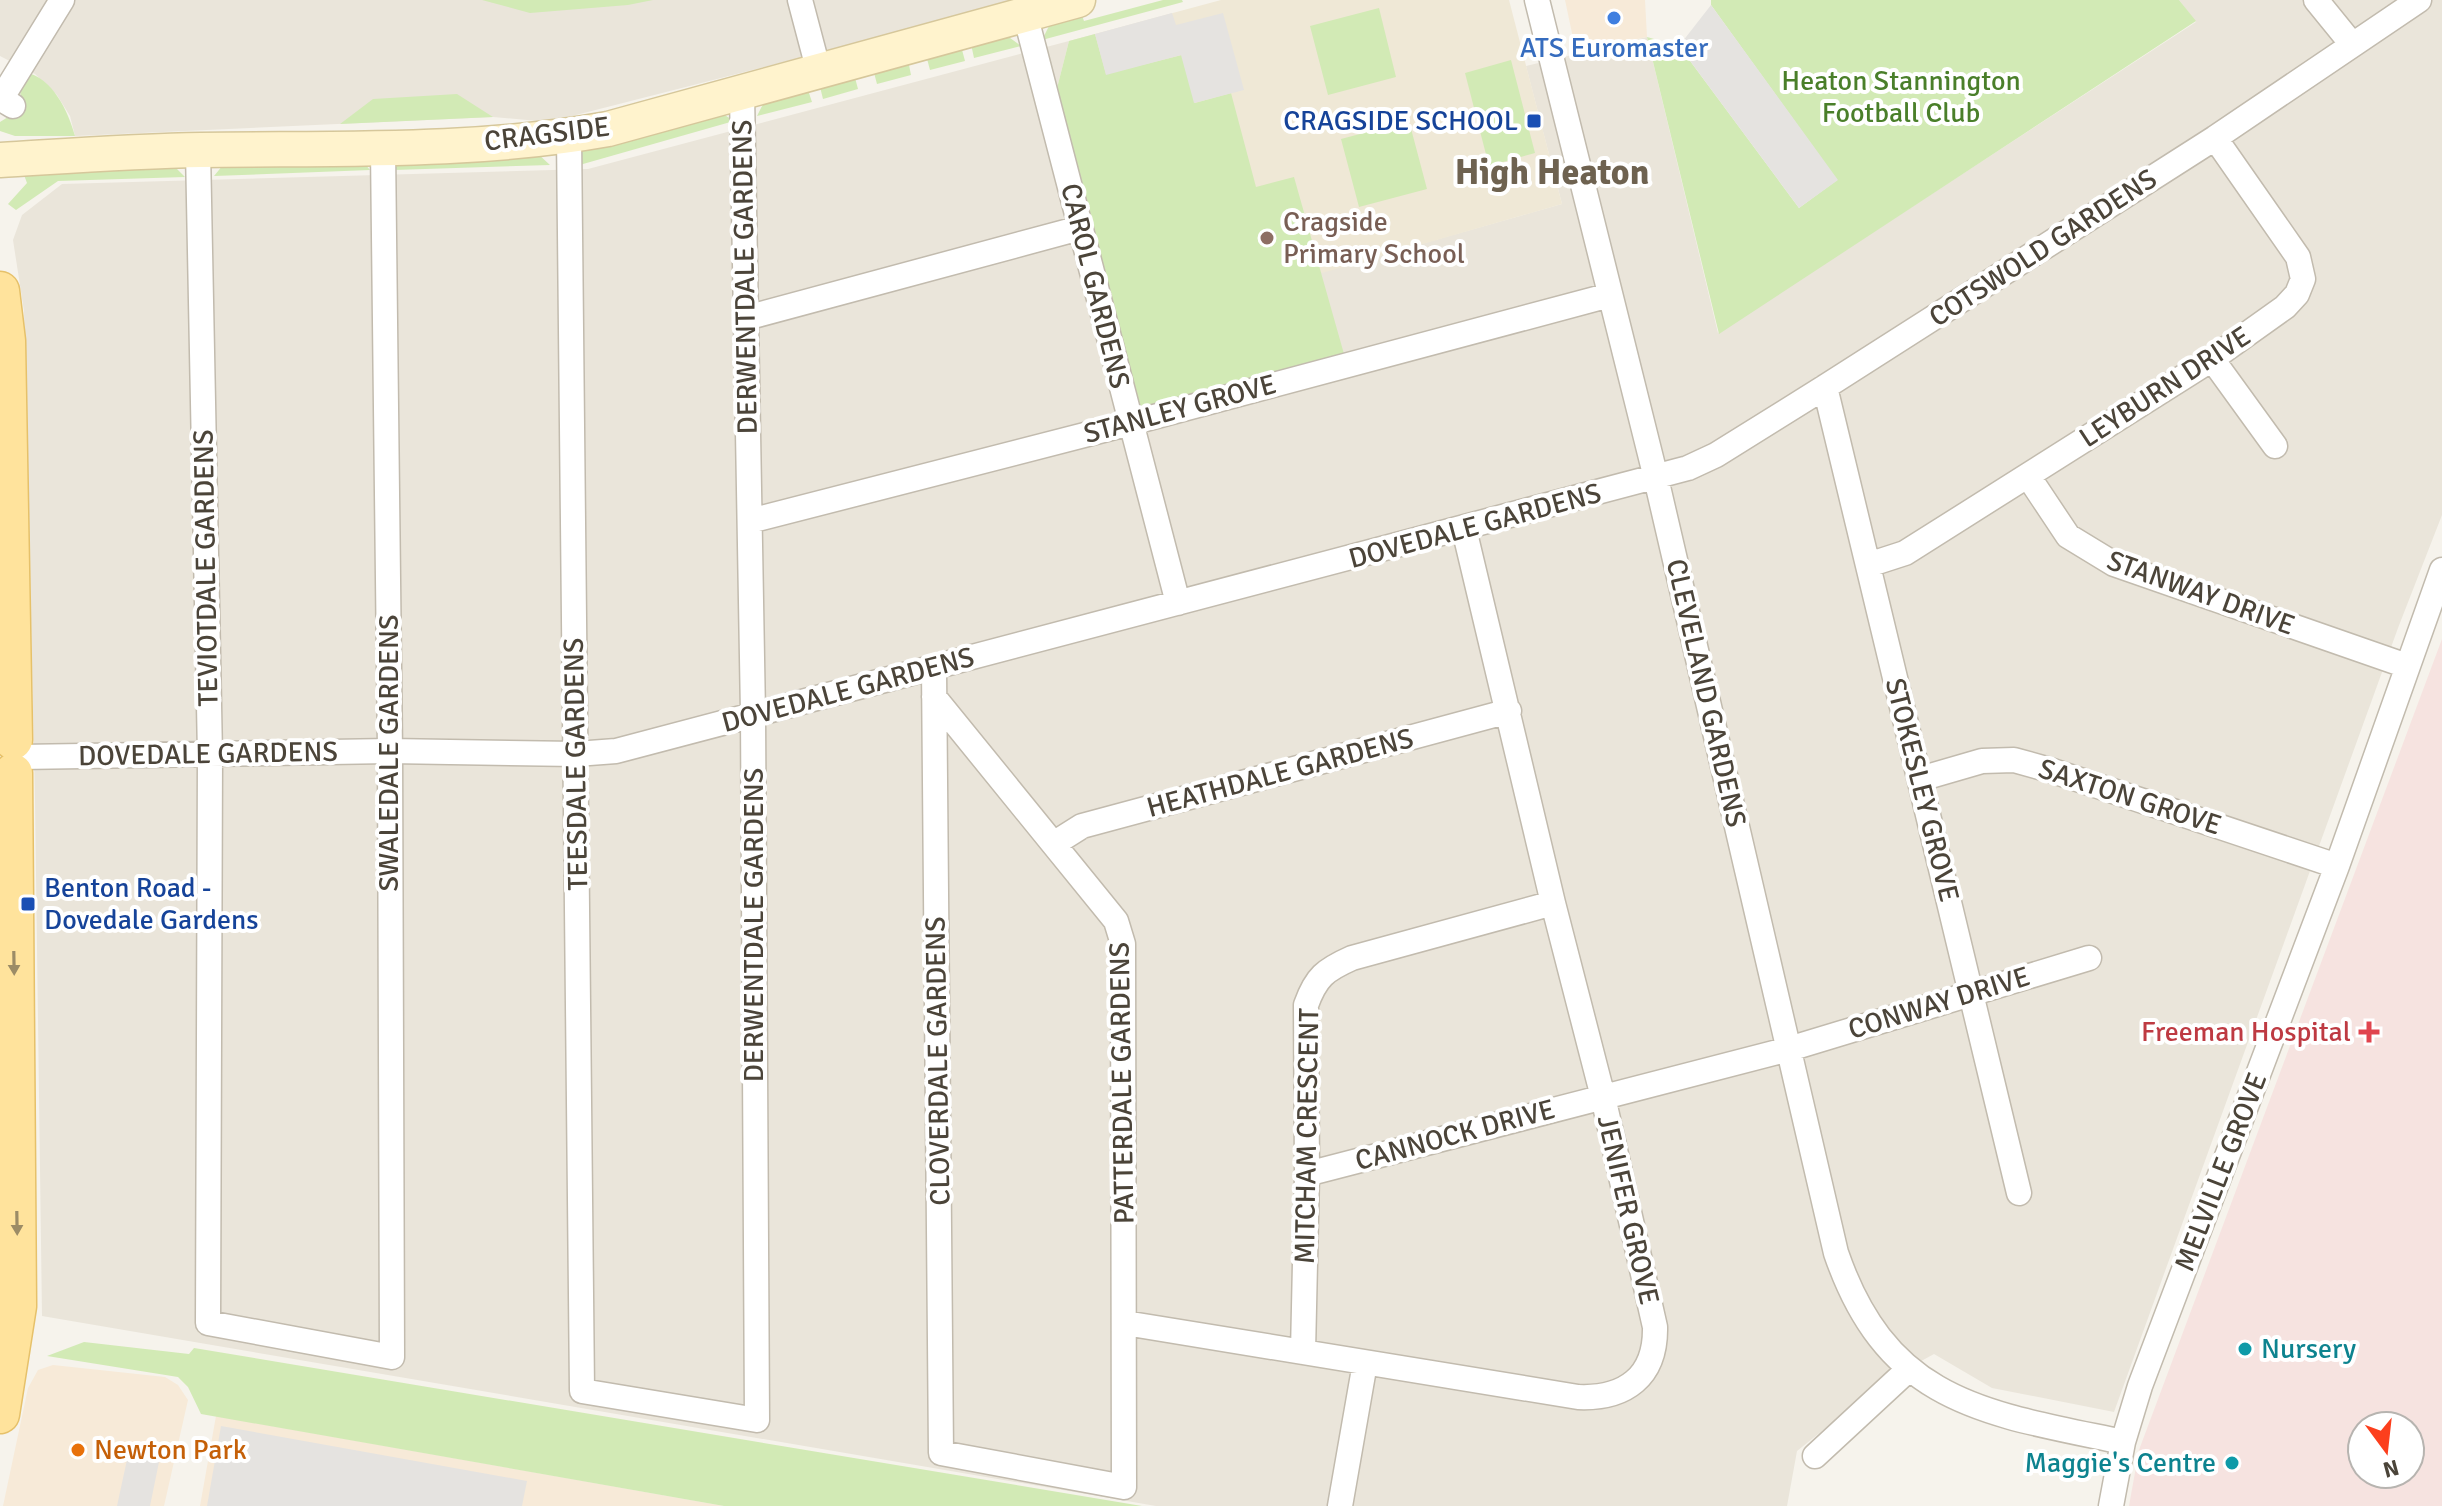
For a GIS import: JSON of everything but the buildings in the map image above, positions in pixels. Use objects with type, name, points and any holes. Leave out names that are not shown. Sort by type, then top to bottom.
[{"type":"main road","points":[[0,291],[6,341],[17,1306],[0,1414]]},
{"type":"street","points":[[13,106],[1,99],[62,0]]},
{"type":"street","points":[[800,0],[819,72]]},
{"type":"street","name":"CRAGSIDE","points":[[0,160],[198,150],[383,149],[569,136],[742,94],[1078,0]]},
{"type":"street","name":"CLEVELAND GARDENS","points":[[1537,0],[1656,478],[1836,1253],[1845,1279],[1866,1318],[1909,1369],[1949,1396],[1990,1413],[2123,1442]]},
{"type":"street","points":[[2316,0],[2351,43]]},
{"type":"street","name":"COTSWOLD GARDENS","points":[[1656,478],[1716,455],[1825,387],[2215,138],[2351,43],[2419,0]]},
{"type":"street","name":"CAROL GARDENS","points":[[1025,14],[1178,603]]},
{"type":"street","name":"DERWENTDALE GARDENS","points":[[582,1391],[757,1420],[753,714],[742,94]]},
{"type":"street","name":"TEESDALE GARDENS","points":[[569,136],[582,1391]]},
{"type":"street","name":"LEYBURN DRIVE","points":[[1868,565],[1905,553],[2028,476],[2212,359],[2285,307],[2297,294],[2303,279],[2298,257],[2215,138]]},
{"type":"street","name":"SWALEDALE GARDENS","points":[[208,1323],[392,1357],[390,751],[383,149]]},
{"type":"street","name":"TEVIOTDALE GARDENS","points":[[198,150],[210,755],[208,1323]]},
{"type":"street","points":[[746,318],[1080,228]]},
{"type":"street","name":"STANLEY GROVE","points":[[750,521],[1610,295]]},
{"type":"street","points":[[2212,359],[2275,446]]},
{"type":"street","name":"STOKESLEY GROVE","points":[[1825,387],[2019,1193]]},
{"type":"street","name":"STANWAY DRIVE","points":[[2028,476],[2068,536],[2114,564],[2407,666]]},
{"type":"street","name":"DOVEDALE GARDENS","points":[[9,757],[390,751],[576,754],[616,751],[1656,478]]},
{"type":"street","name":"JENIFER GROVE","points":[[1125,1323],[1578,1397],[1608,1396],[1629,1386],[1648,1367],[1655,1327],[1603,1097],[1553,903],[1464,529]]},
{"type":"street","name":"MELVILLE GROVE","points":[[2111,1506],[2123,1442],[2140,1386],[2337,866],[2442,570]]},
{"type":"street","name":"CLOVERDALE GARDENS","points":[[934,669],[941,1453],[1124,1487]]},
{"type":"street","name":"PATTERDALE GARDENS","points":[[934,697],[1116,921],[1123,944],[1124,1487]]},
{"type":"street","name":"HEATHDALE GARDENS","points":[[1055,843],[1082,826],[1509,711]]},
{"type":"street","name":"SAXTON GROVE","points":[[1920,779],[1982,761],[2014,760],[2337,866]]},
{"type":"street","name":"MITCHAM CRESCENT","points":[[1303,1352],[1307,1174],[1306,1005],[1314,984],[1329,968],[1352,958],[1553,903]]},
{"type":"street","name":"CONWAY DRIVE","points":[[1789,1049],[2089,958]]},
{"type":"street","name":"CANNOCK DRIVE","points":[[1307,1174],[1789,1049]]},
{"type":"street","points":[[1340,1506],[1365,1363]]},
{"type":"street","points":[[1815,1456],[1909,1369]]},
{"type":"shaded area","points":[[0,0],[1027,0],[572,116],[538,121],[493,117],[75,136],[70,116],[57,95],[35,74],[0,56]]},
{"type":"shaded area","name":"Cragside Primary School","points":[[1221,0],[1509,0],[1562,204],[1322,273],[1069,41]]},
{"type":"shaded area","name":"ATS Euromaster","points":[[1565,0],[1645,0],[1647,37],[1576,52]]},
{"type":"shaded area","points":[[2179,0],[2442,0],[2442,515],[2398,628],[2114,1412],[1992,1388],[1934,1354],[1883,1382],[1797,1451],[1787,1506],[1156,1506],[42,1316],[24,311],[13,240],[22,215],[62,184],[588,169],[1069,41],[1055,96],[1322,272],[1562,204],[1526,66],[1647,37],[1718,333],[2196,22]]},
{"type":"shaded area","points":[[1711,5],[1838,180],[1799,208],[1679,46]]},
{"type":"shaded area","points":[[1172,13],[1176,25],[1223,13],[1244,90],[1194,103],[1181,55],[1106,75],[1095,34]]},
{"type":"shaded area","name":"Freeman Hospital","points":[[2442,639],[2442,1506],[2129,1506],[2139,1450]]},
{"type":"shaded area","points":[[53,1365],[165,1377],[178,1385],[188,1400],[164,1506],[3,1506],[28,1388],[38,1370]]},
{"type":"shaded area","points":[[216,1416],[724,1506],[200,1506]]},
{"type":"shaded area","points":[[221,1426],[527,1481],[522,1506],[207,1506]]},
{"type":"shaded area","points":[[128,1455],[159,1462],[150,1506],[117,1506]]},
{"type":"green space","points":[[482,0],[653,0],[530,13]]},
{"type":"green space","points":[[1163,0],[1183,2],[1042,40],[1050,24],[1081,13],[1084,21]]},
{"type":"green space","name":"Heaton Stannington Football Club","points":[[1711,0],[2179,0],[2196,21],[1719,334],[1647,37],[1679,46],[1799,208],[1837,180],[1711,5]]},
{"type":"green space","points":[[1379,8],[1396,77],[1328,95],[1310,26]]},
{"type":"green space","points":[[1095,34],[1106,74],[1182,55],[1195,103],[1231,93],[1256,187],[1294,177],[1344,354],[1136,412],[1055,96],[1069,41]]},
{"type":"green space","points":[[1006,35],[1021,46],[974,58],[971,44]]},
{"type":"green space","points":[[961,46],[965,61],[930,70],[926,55]]},
{"type":"green space","points":[[908,60],[911,75],[877,84],[873,69]]},
{"type":"green space","points":[[1511,60],[1535,153],[1489,166],[1465,73]]},
{"type":"green space","points":[[25,72],[35,75],[51,88],[68,116],[75,136],[15,136],[0,131],[0,122],[16,117],[24,106],[20,89]]},
{"type":"green space","points":[[854,74],[858,89],[823,99],[819,83]]},
{"type":"green space","points":[[807,87],[812,102],[757,116],[765,100]]},
{"type":"green space","points":[[457,94],[493,117],[340,124],[373,99]]},
{"type":"green space","points":[[720,112],[734,121],[576,166],[580,149]]},
{"type":"green space","points":[[1409,121],[1427,189],[1359,207],[1341,139]]},
{"type":"green space","points":[[537,153],[550,165],[394,170],[398,164]]},
{"type":"green space","points":[[365,164],[370,170],[214,176],[223,165]]},
{"type":"green space","points":[[173,165],[185,177],[58,181],[16,210],[8,204],[27,183],[24,175]]},
{"type":"green space","points":[[84,1342],[189,1354],[194,1348],[1142,1506],[724,1506],[201,1414],[188,1387],[178,1377],[47,1356]]},
{"type":"place","name":"ATS Euromaster","points":[[1614,18]]},
{"type":"place","name":"CRAGSIDE SCHOOL","points":[[1534,121]]},
{"type":"place","name":"Cragside Primary School","points":[[1267,238]]},
{"type":"place","name":"Benton Road - Dovedale Gardens","points":[[28,904]]},
{"type":"place","name":"Freeman Hospital","points":[[2369,1032]]},
{"type":"place","name":"Nursery","points":[[2245,1349]]},
{"type":"place","name":"Newton Park","points":[[78,1450]]},
{"type":"place","name":"Maggie's Centre","points":[[2232,1463]]},
{"type":"district","name":"High Heaton","points":[[1552,172]]}]
